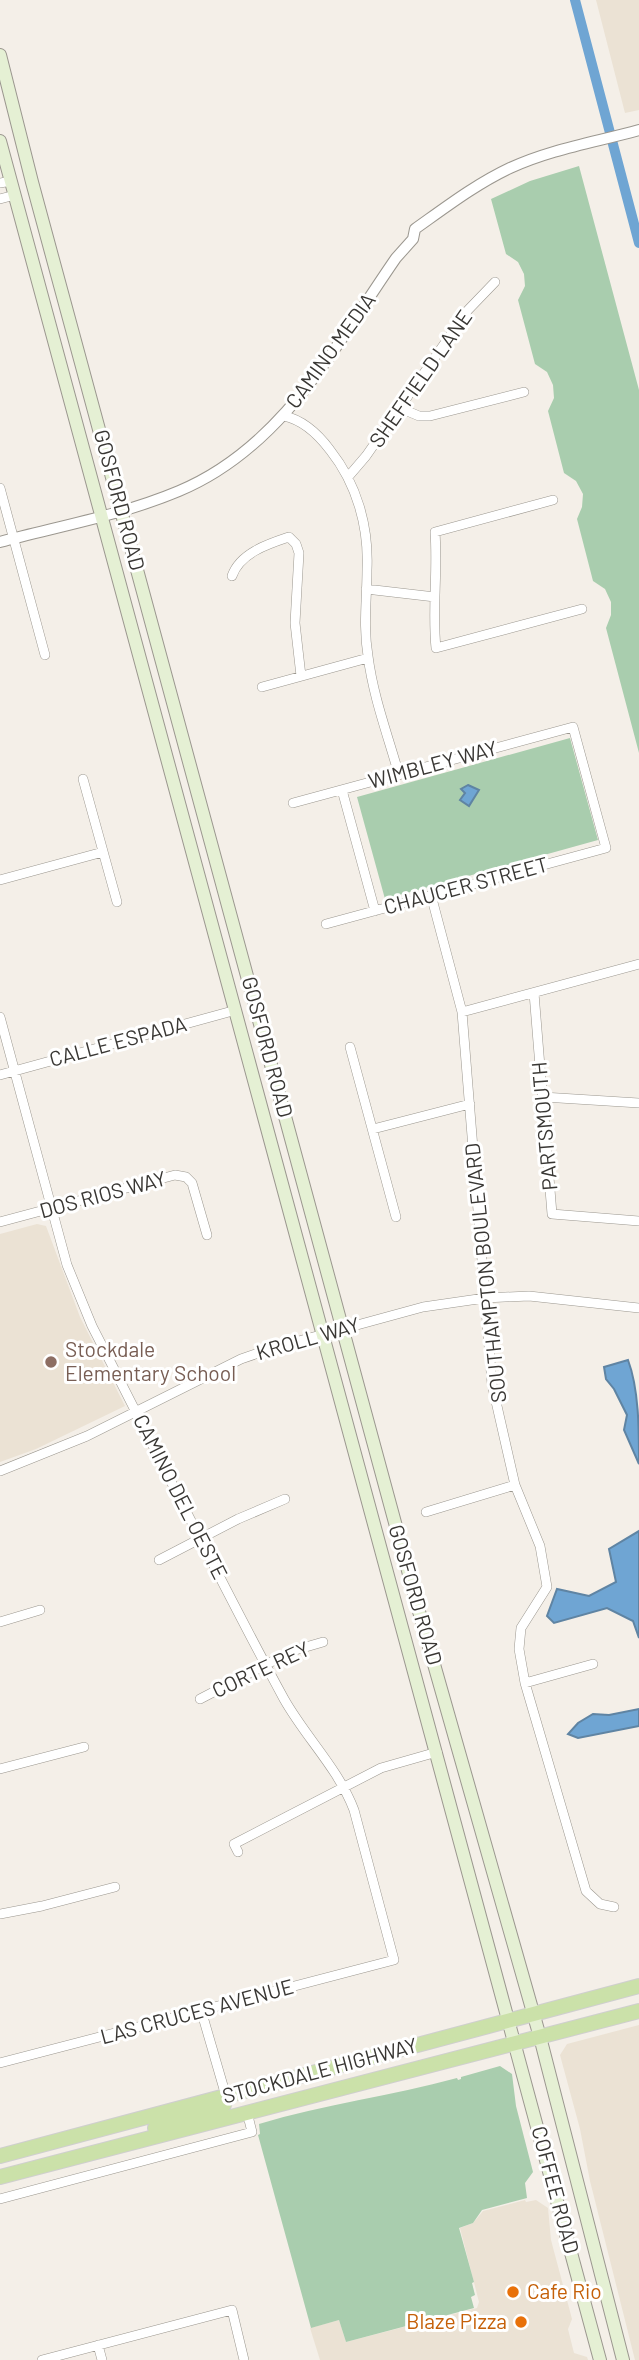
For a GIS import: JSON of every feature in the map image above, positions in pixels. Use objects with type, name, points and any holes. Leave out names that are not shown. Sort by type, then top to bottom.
[{"type":"main road","name":"GOSFORD ROAD","points":[[0,55],[32,183],[420,1615],[540,2038]]},
{"type":"main road","name":"GOSFORD ROAD","points":[[0,141],[5,182],[15,195],[104,516],[510,2020]]},
{"type":"main road","name":"STOCKDALE HIGHWAY","points":[[0,2156],[639,1986]]},
{"type":"main road","name":"STOCKDALE HIGHWAY","points":[[0,2178],[639,2011]]},
{"type":"main road","name":"COFFEE ROAD","points":[[510,2020],[600,2360]]},
{"type":"main road","name":"COFFEE ROAD","points":[[540,2038],[623,2360]]},
{"type":"main road","points":[[119,2146],[161,2125],[220,2108],[224,2105],[226,2096]]},
{"type":"main road","points":[[593,2336],[616,2331]]},
{"type":"street","name":"CAMINO MEDIA","points":[[0,542],[122,511],[203,480],[246,452],[284,416],[412,239],[415,229],[471,189],[511,167],[639,130]]},
{"type":"street","points":[[0,199],[15,195]]},
{"type":"street","name":"SHEFFIELD LANE","points":[[348,477],[468,310],[495,282]]},
{"type":"street","points":[[400,408],[419,416],[430,416],[524,392]]},
{"type":"street","points":[[284,416],[296,419],[312,431],[338,460],[359,505],[367,548],[365,622],[368,658],[399,775]]},
{"type":"street","points":[[0,488],[45,655]]},
{"type":"street","points":[[553,500],[435,532],[436,648],[582,609]]},
{"type":"street","points":[[232,576],[235,566],[268,544],[289,537],[296,544],[299,568],[295,623],[301,676]]},
{"type":"street","points":[[366,589],[435,597]]},
{"type":"street","points":[[262,687],[368,658]]},
{"type":"street","name":"WIMBLEY WAY","points":[[293,803],[573,727],[606,848]]},
{"type":"street","points":[[83,779],[117,902]]},
{"type":"street","points":[[342,790],[375,911]]},
{"type":"street","name":"CHAUCER STREET","points":[[326,924],[606,848]]},
{"type":"street","points":[[0,880],[103,852]]},
{"type":"street","name":"SOUTHAMPTON BOULEVARD","points":[[431,895],[462,1012],[492,1384],[515,1485],[540,1546],[547,1587],[521,1628],[519,1649],[525,1683],[586,1891],[600,1904],[614,1908]]},
{"type":"street","points":[[462,1012],[639,964]]},
{"type":"street","name":"PARTSMOUTH","points":[[534,993],[552,1214],[639,1221]]},
{"type":"street","name":"CALLE ESPADA","points":[[0,1075],[236,1010]]},
{"type":"street","name":"CAMINO DEL OESTE","points":[[0,1017],[79,1296],[135,1411],[289,1707],[345,1787],[354,1810],[394,1960]]},
{"type":"street","points":[[350,1047],[396,1217]]},
{"type":"street","points":[[543,1097],[639,1103]]},
{"type":"street","points":[[373,1129],[470,1104]]},
{"type":"street","name":"DOS RIOS WAY","points":[[0,1222],[175,1175],[186,1177],[192,1183],[206,1235]]},
{"type":"street","name":"KROLL WAY","points":[[0,1471],[88,1436],[241,1359],[423,1307],[485,1298],[560,1298],[639,1308]]},
{"type":"street","points":[[426,1512],[515,1485]]},
{"type":"street","points":[[159,1560],[285,1499]]},
{"type":"street","points":[[0,1622],[40,1610]]},
{"type":"street","name":"CORTE REY","points":[[200,1699],[292,1651],[323,1642]]},
{"type":"street","points":[[525,1683],[593,1664]]},
{"type":"street","points":[[0,1769],[84,1747]]},
{"type":"street","points":[[238,1852],[234,1844],[345,1787],[388,1766],[437,1752]]},
{"type":"street","points":[[0,1914],[115,1887]]},
{"type":"street","name":"LAS CRUCES AVENUE","points":[[0,2063],[394,1960]]},
{"type":"street","points":[[201,2010],[226,2096]]},
{"type":"street","points":[[0,2199],[252,2132],[247,2112]]},
{"type":"street","points":[[42,2360],[232,2310],[244,2360]]},
{"type":"street","points":[[98,2345],[102,2360]]},
{"type":"shaded area","points":[[596,0],[639,0],[639,110],[625,113]]},
{"type":"shaded area","name":"Stockdale Elementary School","points":[[37,1224],[46,1226],[80,1317],[125,1406],[36,1449],[0,1462],[0,1234]]},
{"type":"shaded area","points":[[639,2025],[639,2360],[635,2360],[560,2055],[567,2044]]},
{"type":"shaded area","points":[[525,2200],[536,2200],[548,2208],[551,2240],[572,2319],[568,2329],[574,2353],[587,2357],[588,2360],[320,2360],[310,2328],[339,2320],[346,2342],[477,2308],[479,2302],[460,2228],[473,2223],[483,2211]]},
{"type":"green space","points":[[579,166],[639,390],[639,753],[606,628],[611,615],[611,602],[605,589],[593,581],[577,519],[583,494],[576,481],[564,473],[548,411],[554,398],[553,385],[547,372],[535,364],[518,300],[525,286],[524,274],[518,262],[506,254],[491,199],[530,181]]},
{"type":"green space","points":[[570,738],[598,840],[385,899],[357,797]]},
{"type":"green space","points":[[500,2066],[512,2074],[516,2106],[533,2172],[525,2183],[527,2198],[482,2210],[473,2223],[459,2228],[474,2282],[475,2295],[471,2297],[474,2308],[346,2342],[339,2320],[311,2328],[258,2135],[259,2124],[457,2078],[458,2080]]},
{"type":"water","points":[[468,785],[479,790],[469,806],[460,800],[465,793],[461,789]]},
{"type":"water","points":[[628,1360],[636,1397],[639,1464],[624,1430],[627,1415],[606,1379],[604,1367]]},
{"type":"water","points":[[639,1531],[639,1638],[633,1621],[607,1608],[554,1623],[547,1616],[557,1589],[589,1596],[616,1582],[609,1549]]},
{"type":"water","points":[[639,1709],[639,1726],[578,1738],[568,1734],[578,1723],[593,1714],[609,1715]]},
{"type":"waterway","points":[[575,0],[639,243]]},
{"type":"place","name":"Stockdale Elementary School","points":[[51,1362]]},
{"type":"place","name":"Cafe Rio","points":[[513,2292]]},
{"type":"place","name":"Blaze Pizza","points":[[521,2322]]}]
